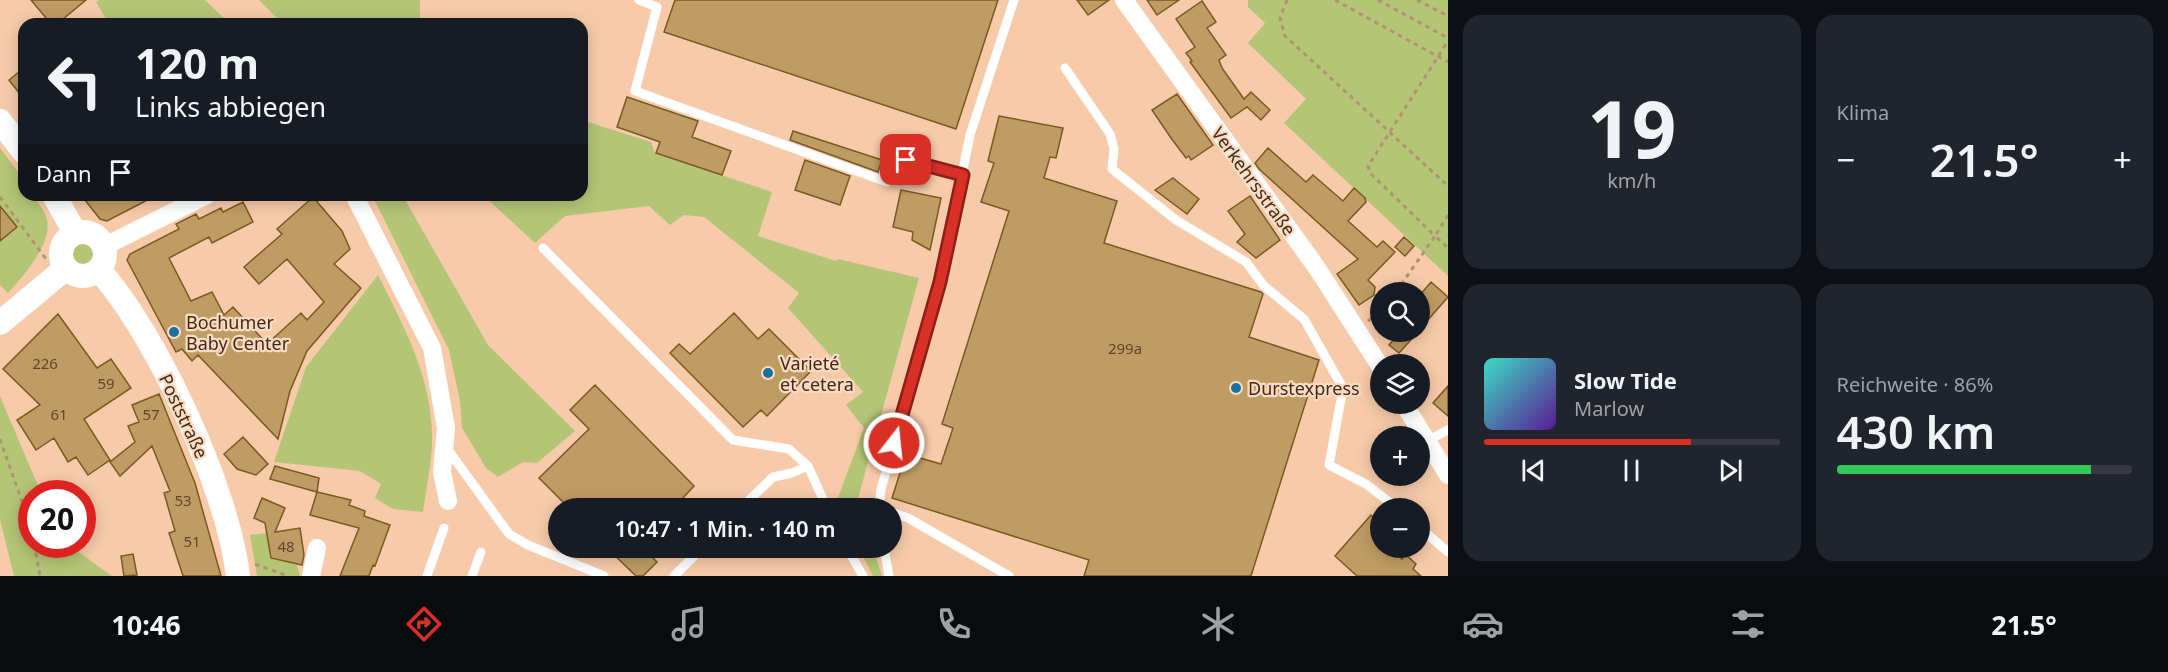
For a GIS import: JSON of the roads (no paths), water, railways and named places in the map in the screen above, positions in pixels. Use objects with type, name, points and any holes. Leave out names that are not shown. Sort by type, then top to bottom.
[{"type":"street","name":"Verkehrsstraße","points":[[1124,0],[1317,268],[1372,354]]},
{"type":"street","points":[[0,121],[18,144]]},
{"type":"street","points":[[57,201],[75,233]]},
{"type":"street","points":[[105,246],[195,201]]},
{"type":"street","points":[[357,201],[432,348],[441,390],[445,446],[442,472],[448,501]]},
{"type":"street","points":[[89,232],[96,235],[105,246],[105,259],[99,270],[81,276],[62,271],[62,247],[75,233],[89,232]]},
{"type":"street","name":"Poststraße","points":[[99,270],[116,289],[142,328],[180,406],[218,495],[246,570]]},
{"type":"street","points":[[0,323],[62,271]]},
{"type":"street","points":[[1430,446],[1448,475]]},
{"type":"street","points":[[311,576],[317,548]]},
{"type":"lane","points":[[639,0],[657,7],[635,91],[886,182],[906,160],[963,175]]},
{"type":"lane","points":[[881,498],[881,489],[940,282],[970,135],[1014,0]]},
{"type":"lane","points":[[1065,68],[1110,134],[1114,149],[1112,169],[1176,220],[1246,262],[1264,286],[1304,319],[1343,388],[1329,465],[1366,484],[1384,498]]},
{"type":"lane","points":[[543,248],[733,440],[789,449],[808,466],[822,498]]},
{"type":"lane","points":[[1430,439],[1448,430]]},
{"type":"lane","points":[[445,446],[509,534],[528,545],[604,576]]},
{"type":"lane","points":[[751,498],[773,477],[792,473],[808,466]]},
{"type":"lane","points":[[902,516],[1009,576]]},
{"type":"lane","points":[[429,575],[444,528]]},
{"type":"lane","points":[[1430,536],[1448,552]]},
{"type":"lane","points":[[472,576],[481,552]]},
{"type":"lane","points":[[674,576],[692,558]]},
{"type":"lane","points":[[853,558],[863,576]]},
{"type":"lane","points":[[886,558],[889,576]]},
{"type":"place","name":"Bochumer Baby Center","points":[[174,332]]},
{"type":"place","name":"Varieté et cetera","points":[[768,373]]},
{"type":"place","name":"Durstexpress","points":[[1236,388]]}]
